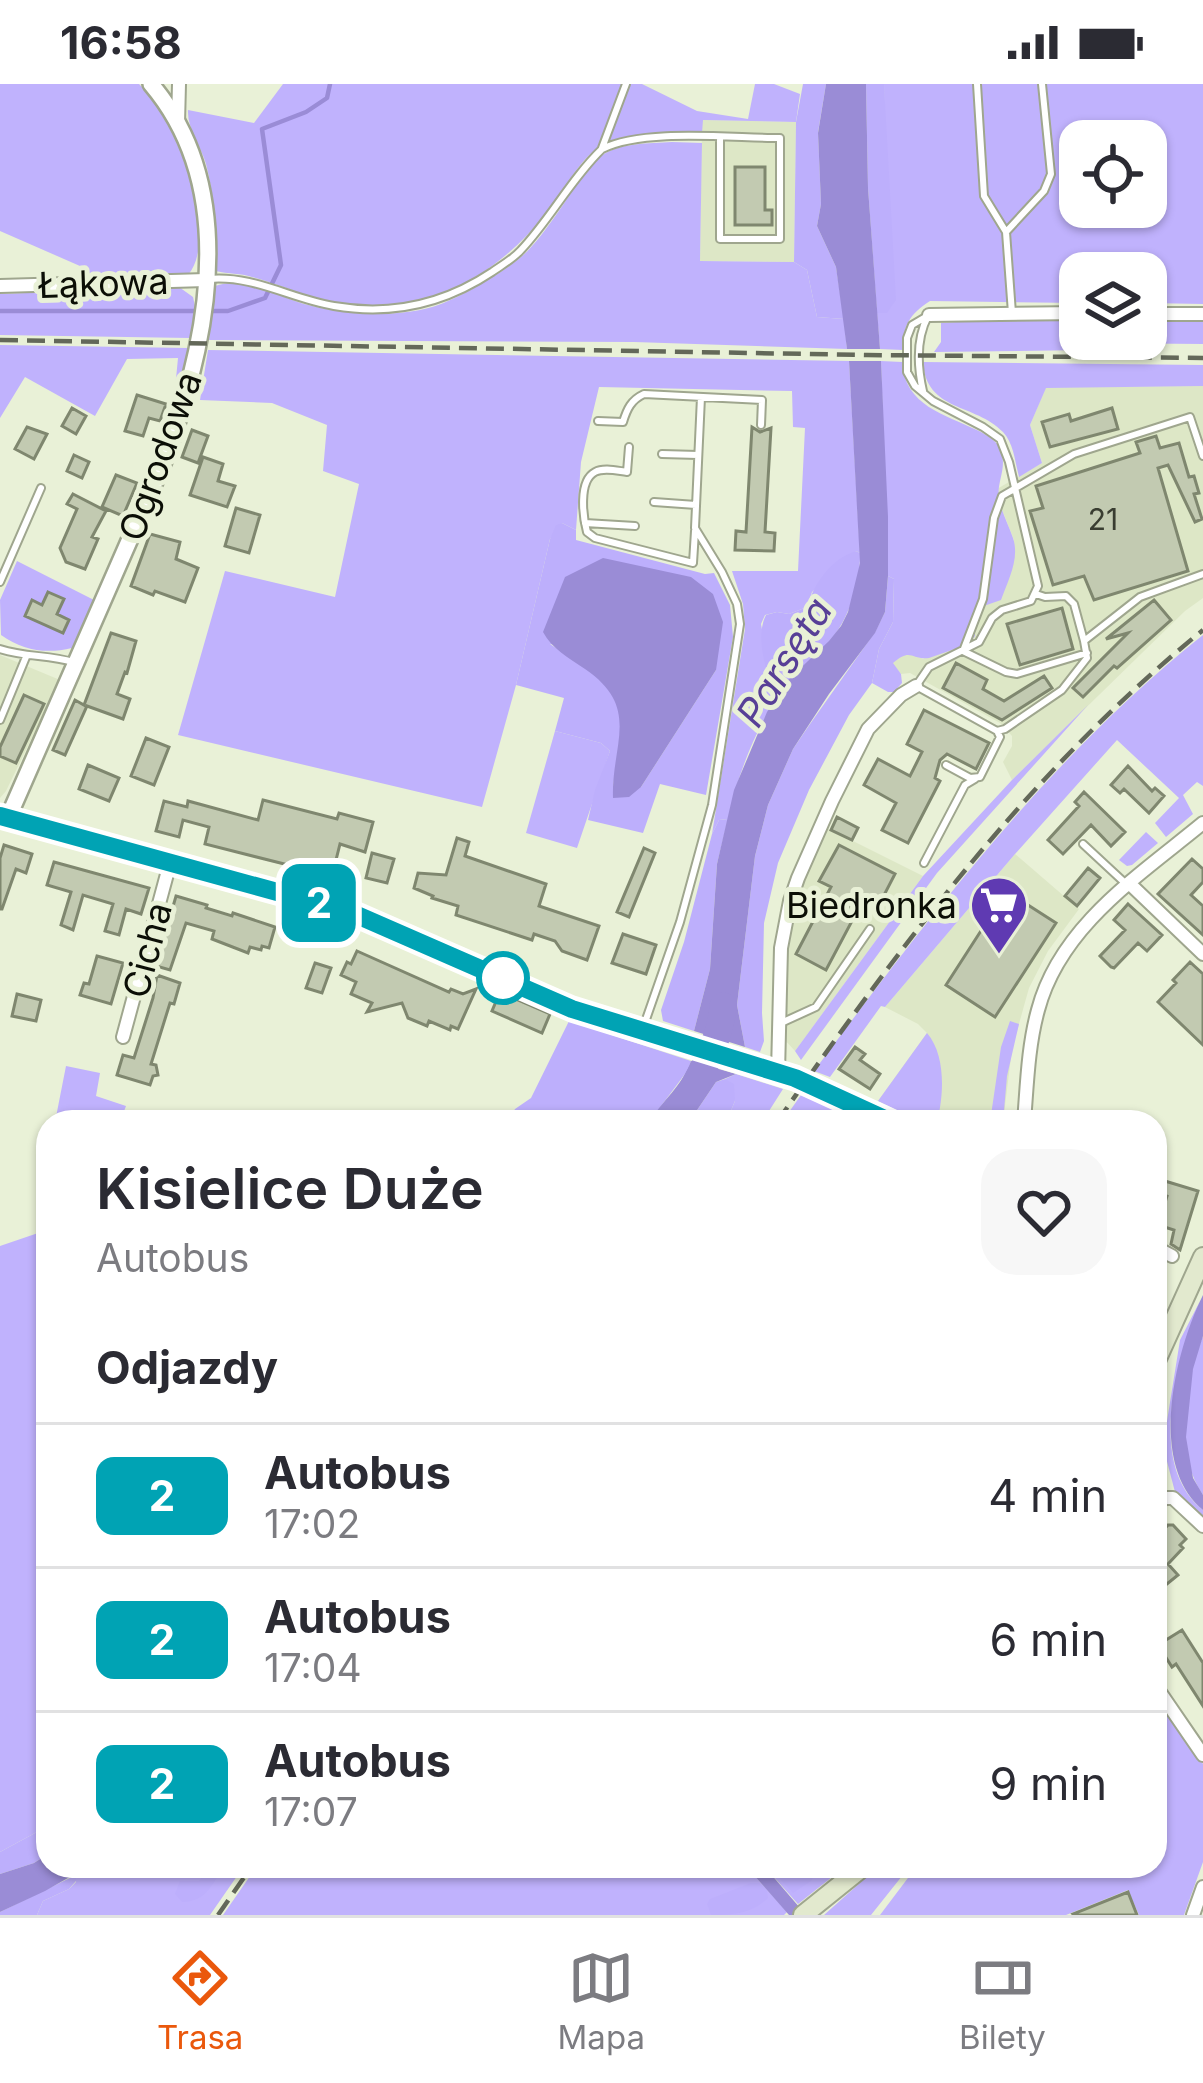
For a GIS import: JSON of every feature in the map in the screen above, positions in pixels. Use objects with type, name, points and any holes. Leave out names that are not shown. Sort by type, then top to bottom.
[{"type":"main road","points":[[1167,1337],[1203,1257]]},
{"type":"main road","points":[[810,1909],[849,1878]]},
{"type":"street","name":"Ogrodowa","points":[[4,817],[148,502],[176,428],[198,343],[206,280],[202,192],[193,154],[178,122],[151,84]]},
{"type":"street","points":[[178,122],[179,84]]},
{"type":"street","name":"Łąkowa","points":[[0,286],[206,280]]},
{"type":"street","points":[[929,315],[1059,314]]},
{"type":"street","points":[[1167,314],[1203,314]]},
{"type":"street","points":[[778,1073],[781,948],[798,878],[868,729],[901,694],[916,686]]},
{"type":"street","points":[[4,817],[350,912],[572,1009],[778,1073],[866,1110]]},
{"type":"street","points":[[1025,1110],[1036,1020],[1061,956],[1085,924],[1203,823]]},
{"type":"street","name":"Cicha","points":[[123,1036],[170,863]]},
{"type":"street","points":[[1129,885],[1203,954]]},
{"type":"street","points":[[1167,1253],[1172,1256]]},
{"type":"street","points":[[1167,1498],[1173,1498],[1203,1526]]},
{"type":"street","points":[[1167,1702],[1203,1755]]},
{"type":"street","points":[[1193,1915],[1203,1887]]},
{"type":"lane","points":[[206,280],[244,279],[348,308],[399,309],[454,294],[518,254],[602,149],[626,84]]},
{"type":"lane","points":[[976,84],[984,196],[1006,232],[1012,313]]},
{"type":"lane","points":[[1006,232],[1044,191],[1051,174],[1042,84]]},
{"type":"lane","points":[[602,149],[615,142],[677,136],[780,138],[780,239],[719,238],[719,138]]},
{"type":"lane","points":[[924,862],[965,785],[985,771],[1000,737],[916,686],[928,667],[979,642],[992,618],[1030,601],[1038,586],[1005,446],[924,394],[919,340],[929,315]]},
{"type":"lane","points":[[598,421],[623,422],[628,408],[644,394],[762,400],[761,425]]},
{"type":"lane","points":[[628,447],[627,472],[604,470],[588,478],[587,532],[692,562],[701,397]]},
{"type":"lane","points":[[963,651],[983,599],[994,518],[1002,496],[1074,454],[1190,417],[1203,456]]},
{"type":"lane","points":[[662,454],[698,455]]},
{"type":"lane","points":[[0,583],[41,488]]},
{"type":"lane","points":[[654,502],[696,505]]},
{"type":"lane","points":[[585,523],[635,526]]},
{"type":"lane","points":[[642,1032],[680,922],[712,806],[740,624],[722,572],[695,528]]},
{"type":"lane","points":[[1084,641],[1139,597],[1203,574]]},
{"type":"lane","points":[[997,731],[1062,690],[1087,658],[1074,604],[1066,596],[1036,593]]},
{"type":"lane","points":[[0,649],[26,658],[56,657],[77,663]]},
{"type":"lane","points":[[963,651],[1017,674],[1087,653]]},
{"type":"lane","points":[[0,720],[26,658]]},
{"type":"lane","points":[[946,765],[975,779]]},
{"type":"lane","points":[[1084,844],[1129,885]]},
{"type":"lane","points":[[778,1024],[816,1007],[871,929]]},
{"type":"shaded area","points":[[0,84],[139,84],[173,131],[194,188],[199,246],[188,275],[85,277],[80,266],[0,231]]},
{"type":"shaded area","points":[[283,84],[642,84],[697,111],[748,119],[755,84],[774,84],[800,94],[796,122],[703,120],[702,133],[610,141],[581,164],[544,217],[497,262],[446,292],[388,306],[323,300],[216,271],[211,190],[188,110],[254,123]]},
{"type":"shaded area","points":[[803,84],[826,84],[818,132],[821,204],[817,226],[836,267],[844,319],[817,317],[807,270],[794,262],[796,122]]},
{"type":"shaded area","points":[[826,84],[866,84],[880,349],[847,349],[836,267],[817,226],[821,204],[818,133]]},
{"type":"shaded area","points":[[866,84],[884,84],[896,300],[887,313],[877,313]]},
{"type":"shaded area","points":[[884,84],[1203,84],[1203,304],[1167,303],[1167,252],[1059,252],[1059,303],[930,301],[909,321],[903,350],[880,349],[877,313],[887,313]]},
{"type":"shaded area","points":[[702,120],[796,122],[794,262],[700,261]]},
{"type":"shaded area","points":[[702,143],[700,261],[794,262],[807,270],[817,317],[844,319],[847,349],[634,342],[209,340],[215,286],[226,283],[354,313],[408,312],[450,300],[526,253],[601,156],[626,146]]},
{"type":"shaded area","points":[[179,287],[193,297],[195,306],[190,338],[0,335],[0,294]]},
{"type":"shaded area","points":[[1059,320],[1059,350],[934,352],[941,342],[941,323]]},
{"type":"shaded area","points":[[1167,320],[1203,320],[1203,344],[1167,344]]},
{"type":"shaded area","points":[[0,345],[188,348],[173,410],[178,358],[127,359],[95,416],[25,377],[0,418]]},
{"type":"shaded area","points":[[208,350],[849,361],[860,553],[856,551],[812,592],[807,607],[765,615],[761,624],[772,684],[782,689],[749,751],[728,819],[719,820],[712,834],[745,629],[732,571],[798,571],[805,428],[793,427],[792,391],[599,387],[581,462],[576,530],[562,523],[550,539],[482,807],[178,735],[225,571],[335,597],[359,484],[323,471],[327,425],[272,403],[200,400]]},
{"type":"shaded area","points":[[849,361],[881,361],[888,517],[885,612],[793,749],[768,805],[755,856],[737,1005],[745,1047],[694,1031],[710,969],[717,864],[734,790],[767,712],[788,680],[829,641],[848,612],[860,563]]},
{"type":"shaded area","points":[[881,361],[902,362],[918,399],[998,446],[1003,463],[999,496],[1015,546],[1001,600],[973,614],[975,636],[969,644],[929,658],[899,658],[893,663],[902,683],[894,692],[872,683],[879,649],[893,622]]},
{"type":"shaded area","points":[[923,362],[1203,365],[1203,386],[1046,388],[1030,425],[1042,463],[1019,477],[1003,432],[942,398],[926,378]]},
{"type":"shaded area","points":[[1203,386],[1203,598],[1012,780],[1003,762],[1012,736],[1000,723],[910,673],[901,674],[892,663],[902,654],[923,659],[972,622],[1014,540],[997,489],[1042,463],[1030,425],[1046,387]]},
{"type":"shaded area","points":[[556,525],[576,530],[576,540],[714,573],[730,605],[733,637],[706,795],[660,784],[643,833],[588,820],[610,751],[601,743],[555,731],[564,698],[516,685]],"holes":[[[550,644],[716,670],[641,787],[613,786],[620,731],[616,699],[597,676]]]},
{"type":"shaded area","points":[[856,551],[860,564],[856,588],[836,633],[782,689],[772,685],[761,640],[766,615],[807,607],[825,573]]},
{"type":"shaded area","points":[[603,558],[691,577],[713,594],[723,622],[716,670],[641,787],[629,797],[613,798],[620,728],[613,698],[543,632],[565,577]]},
{"type":"shaded area","points":[[17,561],[94,600],[72,648],[35,650],[1,635],[0,600]]},
{"type":"shaded area","points":[[888,576],[894,579],[893,622],[879,649],[872,683],[809,790],[778,863],[764,923],[764,1041],[760,1052],[745,1047],[737,1005],[755,856],[768,805],[793,749],[875,632],[885,612]]},
{"type":"shaded area","points":[[1203,635],[1203,786],[1197,782],[1183,795],[1193,814],[1166,837],[1155,823],[1179,798],[1117,740],[885,1007],[881,1006],[830,1077],[814,1071],[948,896],[1043,786]]},
{"type":"shaded area","points":[[0,655],[60,680],[0,798]]},
{"type":"shaded area","points":[[1088,705],[937,873],[801,1060],[795,1051],[923,876]]},
{"type":"shaded area","points":[[555,731],[601,743],[610,751],[577,848],[526,833]]},
{"type":"shaded area","points":[[728,819],[717,864],[710,969],[694,1031],[663,1021],[661,1010],[712,834],[719,820]]},
{"type":"shaded area","points":[[827,828],[923,876],[795,1051],[784,1039],[786,950],[796,902]]},
{"type":"shaded area","points":[[1146,832],[1158,843],[1127,866],[1119,860]]},
{"type":"shaded area","points":[[1015,854],[1079,909],[1048,951],[1029,988],[1012,1049],[1004,1110],[896,1110],[878,1101],[927,1033],[885,1007]]},
{"type":"shaded area","points":[[569,1021],[691,1061],[658,1110],[514,1110],[531,1098]]},
{"type":"shaded area","points":[[1010,1021],[1019,1024],[1004,1110],[992,1110]]},
{"type":"shaded area","points":[[927,1033],[938,1052],[942,1076],[939,1110],[896,1110],[878,1101]]},
{"type":"shaded area","points":[[691,1061],[736,1074],[716,1082],[697,1110],[658,1110]]},
{"type":"shaded area","points":[[66,1066],[100,1073],[96,1096],[126,1106],[124,1110],[57,1110]]},
{"type":"shaded area","points":[[736,1074],[783,1089],[770,1110],[731,1110],[735,1101],[725,1079]]},
{"type":"shaded area","points":[[725,1079],[734,1084],[731,1110],[697,1110],[716,1082]]},
{"type":"shaded area","points":[[801,1095],[834,1110],[790,1110]]},
{"type":"shaded area","points":[[36,1234],[36,1832],[0,1852],[0,1246]]},
{"type":"shaded area","points":[[1203,1295],[1203,1336],[1193,1369],[1186,1437],[1203,1510],[1186,1490],[1175,1465],[1171,1437],[1176,1376]]},
{"type":"shaded area","points":[[1200,1301],[1176,1380],[1171,1439],[1175,1466],[1203,1517],[1175,1492],[1167,1461],[1167,1421],[1180,1340]]},
{"type":"shaded area","points":[[1203,1336],[1203,1495],[1188,1458],[1185,1417]]},
{"type":"shaded area","points":[[1167,1713],[1203,1764],[1203,1862],[1184,1915],[1139,1915],[1128,1890],[1066,1915],[880,1915],[908,1878],[1167,1878]]},
{"type":"shaded area","points":[[36,1832],[34,1863],[0,1874],[0,1852]]},
{"type":"shaded area","points":[[34,1863],[36,1878],[68,1878],[0,1912],[0,1874]]},
{"type":"shaded area","points":[[76,1878],[236,1878],[210,1915],[37,1915],[43,1901]]},
{"type":"shaded area","points":[[76,1878],[69,1889],[43,1901],[37,1915],[0,1912]]},
{"type":"shaded area","points":[[217,1878],[204,1895],[191,1901],[182,1902],[175,1894],[180,1881]]},
{"type":"shaded area","points":[[249,1878],[757,1878],[787,1912],[784,1915],[223,1915]]},
{"type":"shaded area","points":[[757,1878],[774,1878],[806,1915],[789,1915]]},
{"type":"shaded area","points":[[775,1878],[831,1878],[798,1904]]},
{"type":"shaded area","points":[[779,1878],[813,1878],[811,1881],[793,1893]]},
{"type":"shaded area","points":[[866,1878],[900,1878],[871,1915],[824,1915]]},
{"type":"shaded area","points":[[751,1883],[767,1890],[768,1898],[741,1912],[711,1915],[710,1899]]},
{"type":"building","points":[[735,167],[765,167],[765,210],[772,210],[772,225],[735,225]]},
{"type":"building","points":[[137,395],[166,404],[160,421],[149,418],[143,436],[125,431]]},
{"type":"building","points":[[72,408],[86,416],[76,434],[62,426]]},
{"type":"building","points":[[1112,408],[1118,429],[1050,447],[1042,422],[1069,414],[1071,421]]},
{"type":"building","points":[[27,427],[47,434],[34,459],[15,449]]},
{"type":"building","points":[[752,427],[760,432],[771,428],[765,532],[775,533],[774,551],[735,550],[736,531],[746,532]]},
{"type":"building","points":[[192,430],[208,436],[198,463],[182,457]]},
{"type":"building","points":[[1156,436],[1160,448],[1179,443],[1199,493],[1194,494],[1202,519],[1195,522],[1168,465],[1158,468],[1188,571],[1094,600],[1084,576],[1053,585],[1030,511],[1043,508],[1036,486],[1140,453],[1136,442]]},
{"type":"building","points":[[74,455],[89,462],[82,478],[67,471]]},
{"type":"building","points":[[203,457],[223,464],[218,481],[235,486],[227,507],[190,495]]},
{"type":"building","points":[[116,475],[137,483],[123,516],[102,507]]},
{"type":"building","points":[[73,494],[106,511],[92,537],[98,539],[85,569],[66,562],[60,548],[77,509],[67,504]]},
{"type":"building","points":[[236,508],[260,515],[249,553],[225,546]]},
{"type":"building","points":[[150,534],[180,542],[176,559],[198,568],[185,602],[131,586]]},
{"type":"building","points":[[48,592],[64,599],[57,614],[69,620],[63,633],[25,616],[32,600],[42,605]]},
{"type":"building","points":[[1154,600],[1171,620],[1083,697],[1073,688],[1128,633],[1106,639]]},
{"type":"building","points":[[1062,608],[1073,649],[1020,665],[1007,624]]},
{"type":"building","points":[[111,633],[136,641],[117,694],[130,699],[123,719],[87,706],[65,755],[53,750],[75,700],[84,705]]},
{"type":"building","points":[[956,663],[987,680],[983,689],[1004,701],[1044,676],[1052,688],[1002,720],[943,688]]},
{"type":"building","points":[[24,695],[44,704],[16,763],[0,756],[0,747]]},
{"type":"building","points":[[924,710],[989,743],[976,769],[947,754],[940,760],[935,778],[940,781],[908,843],[882,830],[896,803],[864,785],[878,759],[910,776],[922,752],[907,744]]},
{"type":"building","points":[[146,738],[169,747],[154,785],[131,776]]},
{"type":"building","points":[[88,765],[119,778],[109,801],[79,789]]},
{"type":"building","points":[[1128,766],[1152,791],[1155,788],[1164,796],[1149,813],[1124,789],[1120,793],[1111,785]]},
{"type":"building","points":[[1084,792],[1125,832],[1111,846],[1091,825],[1063,854],[1048,840],[1079,806],[1075,802]]},
{"type":"building","points":[[263,800],[337,819],[339,813],[373,822],[365,852],[340,844],[332,876],[205,844],[209,827],[183,820],[179,837],[156,831],[164,801],[187,807],[188,801],[258,820]]},
{"type":"building","points":[[837,817],[858,828],[852,840],[831,830]]},
{"type":"building","points":[[457,838],[469,842],[465,856],[546,884],[539,906],[599,926],[587,960],[562,951],[555,941],[534,934],[532,940],[456,915],[458,906],[414,888],[418,873],[446,875]]},
{"type":"building","points":[[4,845],[32,854],[26,873],[16,869],[0,909],[0,858]]},
{"type":"building","points":[[839,845],[895,874],[880,903],[857,891],[843,917],[852,921],[826,970],[796,954],[831,887],[819,881]]},
{"type":"building","points":[[644,848],[655,853],[629,917],[617,912]]},
{"type":"building","points":[[372,853],[394,859],[387,883],[366,878]]},
{"type":"building","points":[[1192,859],[1203,869],[1203,882],[1191,895],[1203,906],[1203,935],[1158,894]]},
{"type":"building","points":[[54,862],[149,888],[141,914],[126,909],[119,935],[105,931],[113,904],[83,895],[73,930],[61,925],[71,892],[47,885]]},
{"type":"building","points":[[1088,868],[1100,878],[1077,906],[1065,896]]},
{"type":"building","name":"Biedronka","points":[[997,885],[1056,923],[995,1017],[946,985],[986,923],[977,917]]},
{"type":"building","points":[[176,896],[275,927],[269,948],[250,947],[248,953],[212,939],[214,931],[186,923],[170,970],[156,966]]},
{"type":"building","points":[[1128,904],[1162,935],[1147,951],[1138,943],[1114,968],[1100,956],[1125,930],[1114,920]]},
{"type":"building","points":[[623,934],[656,945],[646,974],[612,963]]},
{"type":"building","points":[[357,951],[449,992],[476,989],[458,1029],[429,1021],[427,1026],[408,1018],[402,1003],[367,1012],[372,1003],[351,994],[356,982],[341,975]]},
{"type":"building","points":[[97,956],[123,963],[111,1004],[80,995],[84,983],[89,984]]},
{"type":"building","points":[[1190,962],[1203,974],[1203,1045],[1158,1002]]},
{"type":"building","points":[[315,963],[331,968],[322,993],[306,988]]},
{"type":"building","points":[[157,975],[180,983],[151,1064],[156,1065],[158,1075],[150,1085],[117,1075],[123,1055],[134,1058]]},
{"type":"building","points":[[500,992],[550,1014],[542,1033],[492,1011]]},
{"type":"building","points":[[17,994],[41,1000],[36,1021],[12,1016]]},
{"type":"building","points":[[855,1047],[865,1054],[860,1060],[880,1074],[870,1089],[839,1069]]},
{"type":"building","points":[[1167,1182],[1198,1191],[1180,1250],[1171,1244],[1174,1230],[1167,1228]]},
{"type":"building","points":[[1173,1525],[1186,1539],[1168,1564],[1178,1575],[1167,1584],[1167,1526]]},
{"type":"building","points":[[1182,1630],[1203,1663],[1203,1706],[1176,1664],[1172,1667],[1167,1659],[1167,1639]]},
{"type":"building","points":[[1128,1892],[1137,1915],[1073,1914]]},
{"type":"waterway","points":[[210,311],[228,311],[265,298],[281,265],[262,129],[306,112],[327,98],[330,84]]},
{"type":"waterway","points":[[0,311],[199,311]]},
{"type":"waterway","name":"Parsęta","points":[[680,1110],[711,1051],[723,1006]]},
{"type":"railway","points":[[0,340],[1203,358]]},
{"type":"railway","points":[[786,1110],[922,924],[1026,799],[1141,683],[1203,630]]},
{"type":"railway","points":[[218,1915],[244,1878]]},
{"type":"bus line","name":"2","points":[[0,816],[350,912],[572,1009],[795,1078],[866,1110]]},
{"type":"place","name":"Biedronka","points":[[999,956]]}]
